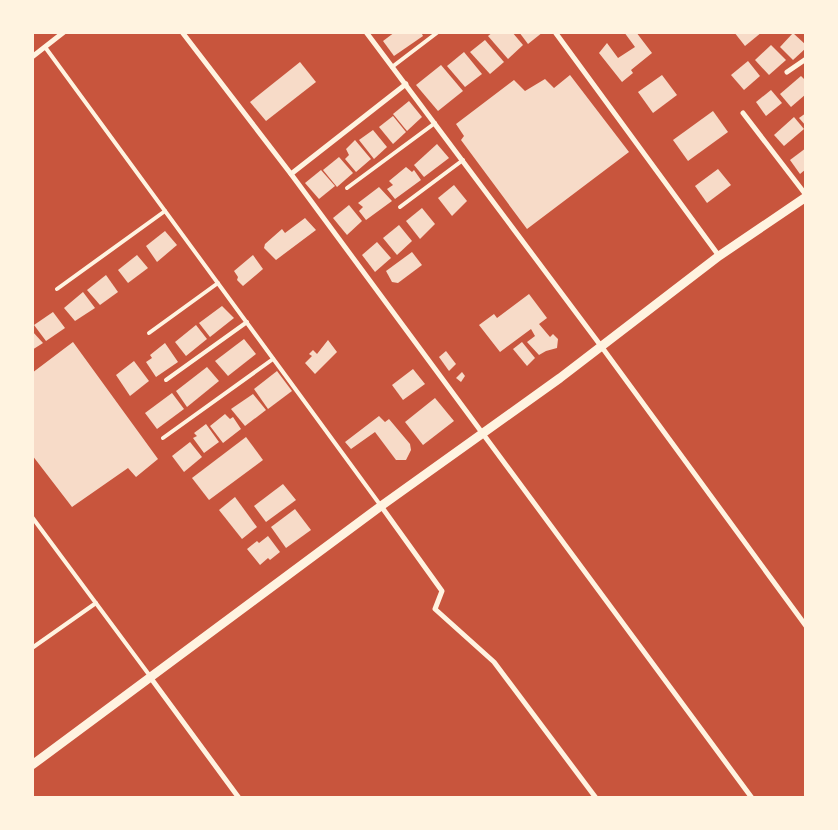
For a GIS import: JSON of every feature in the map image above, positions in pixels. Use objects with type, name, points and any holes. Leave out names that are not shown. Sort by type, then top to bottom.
[{"type":"street","points":[[32,57],[64,32]]},
{"type":"street","points":[[182,32],[291,174],[752,798]]},
{"type":"street","points":[[366,32],[601,346],[806,626]]},
{"type":"street","points":[[555,32],[719,256]]},
{"type":"street","points":[[787,72],[806,59]]},
{"type":"street","points":[[291,174],[406,84]]},
{"type":"street","points":[[32,765],[381,506],[601,346],[719,256],[806,196],[743,113]]},
{"type":"street","points":[[381,506],[442,591],[435,609],[494,662],[596,798]]},
{"type":"street","points":[[150,677],[239,798]]},
{"type":"lane","points":[[392,67],[438,32]]},
{"type":"lane","points":[[45,47],[381,506]]},
{"type":"lane","points":[[347,188],[435,123]]},
{"type":"lane","points":[[400,207],[462,160]]},
{"type":"lane","points":[[57,289],[165,211]]},
{"type":"lane","points":[[149,333],[218,283]]},
{"type":"lane","points":[[166,380],[246,322]]},
{"type":"lane","points":[[163,438],[273,359]]},
{"type":"lane","points":[[32,517],[150,677]]},
{"type":"lane","points":[[32,648],[96,603]]},
{"type":"building","points":[[395,32],[421,32],[423,36],[394,56],[383,41]]},
{"type":"building","points":[[493,32],[512,32],[523,45],[508,59],[488,36]]},
{"type":"building","points":[[519,32],[543,32],[528,44]]},
{"type":"building","points":[[624,32],[636,32],[652,53],[631,70],[633,73],[622,82],[599,53],[607,43],[618,58],[635,47]]},
{"type":"building","points":[[734,32],[762,32],[745,46]]},
{"type":"building","points":[[793,33],[806,45],[806,48],[793,60],[780,47]]},
{"type":"building","points":[[485,40],[504,62],[490,74],[470,52]]},
{"type":"building","points":[[771,45],[786,60],[769,75],[755,60]]},
{"type":"building","points":[[464,52],[482,74],[465,87],[447,66]]},
{"type":"building","points":[[748,61],[760,76],[744,90],[731,75]]},
{"type":"building","points":[[300,62],[316,82],[266,121],[250,102]]},
{"type":"building","points":[[441,65],[463,91],[438,111],[416,85]]},
{"type":"building","points":[[570,75],[629,152],[527,229],[461,140],[464,136],[456,124],[514,80],[525,91],[545,79],[554,88]]},
{"type":"building","points":[[662,75],[677,95],[653,113],[638,92]]},
{"type":"building","points":[[801,76],[806,81],[806,94],[791,107],[780,94]]},
{"type":"building","points":[[771,90],[782,103],[766,116],[756,102]]},
{"type":"building","points":[[409,101],[422,117],[407,131],[393,114]]},
{"type":"building","points":[[713,111],[728,132],[688,161],[673,140]]},
{"type":"building","points":[[806,113],[806,126],[799,118]]},
{"type":"building","points":[[393,116],[406,132],[393,144],[379,127]]},
{"type":"building","points":[[794,117],[804,129],[784,146],[774,135]]},
{"type":"building","points":[[373,130],[387,147],[374,159],[359,140]]},
{"type":"building","points":[[355,140],[371,159],[356,172],[345,159],[349,155],[346,149]]},
{"type":"building","points":[[437,144],[449,158],[424,177],[414,165]]},
{"type":"building","points":[[806,148],[806,169],[800,174],[790,160]]},
{"type":"building","points":[[339,157],[353,173],[337,187],[323,170]]},
{"type":"building","points":[[406,167],[412,172],[414,170],[421,180],[395,199],[387,189],[393,185],[389,181]]},
{"type":"building","points":[[718,169],[731,185],[707,203],[695,186]]},
{"type":"building","points":[[321,170],[335,186],[319,199],[305,183]]},
{"type":"building","points":[[454,185],[467,201],[452,216],[438,198]]},
{"type":"building","points":[[379,187],[392,201],[366,220],[359,211],[363,207],[358,203]]},
{"type":"building","points":[[349,205],[362,221],[347,235],[333,218]]},
{"type":"building","points":[[422,208],[435,224],[420,239],[406,221]]},
{"type":"building","points":[[305,218],[316,230],[276,260],[264,248],[265,244],[282,229],[285,233]]},
{"type":"building","points":[[399,225],[412,241],[397,255],[383,238]]},
{"type":"building","points":[[165,231],[177,245],[157,262],[146,246]]},
{"type":"building","points":[[377,242],[391,258],[375,272],[362,255]]},
{"type":"building","points":[[412,252],[422,265],[398,283],[392,282],[386,271]]},
{"type":"building","points":[[137,255],[148,268],[128,283],[118,270]]},
{"type":"building","points":[[253,255],[263,269],[243,286],[237,280],[238,277],[234,271]]},
{"type":"building","points":[[106,275],[118,292],[100,305],[87,290]]},
{"type":"building","points":[[83,292],[95,308],[75,321],[64,308]]},
{"type":"building","points":[[529,294],[547,318],[539,324],[550,337],[553,334],[558,339],[557,348],[539,355],[527,342],[535,336],[531,329],[500,352],[479,325],[494,314],[497,318]]},
{"type":"building","points":[[222,306],[234,318],[210,337],[199,323]]},
{"type":"building","points":[[53,312],[65,328],[46,341],[34,325]]},
{"type":"building","points":[[196,325],[207,339],[186,356],[175,342]]},
{"type":"building","points":[[32,331],[43,343],[32,350]]},
{"type":"building","points":[[244,339],[256,354],[228,376],[215,361]]},
{"type":"building","points":[[328,340],[337,352],[315,374],[305,363],[312,356],[309,354],[313,350],[317,354]]},
{"type":"building","points":[[73,342],[158,459],[136,477],[128,468],[72,507],[32,455],[32,373]]},
{"type":"building","points":[[522,342],[535,358],[527,366],[513,349]]},
{"type":"building","points":[[165,343],[178,362],[156,377],[146,362],[152,358],[150,355]]},
{"type":"building","points":[[446,351],[456,364],[449,371],[439,357]]},
{"type":"building","points":[[134,361],[149,381],[130,396],[116,375]]},
{"type":"building","points":[[207,367],[219,381],[187,407],[176,391]]},
{"type":"building","points":[[413,369],[425,384],[403,400],[392,385]]},
{"type":"building","points":[[277,371],[292,391],[268,409],[254,389]]},
{"type":"building","points":[[462,372],[465,376],[461,382],[456,378]]},
{"type":"building","points":[[172,393],[184,409],[157,429],[145,413]]},
{"type":"building","points":[[253,394],[266,410],[245,426],[231,409]]},
{"type":"building","points":[[435,398],[454,421],[423,445],[405,422]]},
{"type":"building","points":[[225,414],[230,419],[233,417],[241,429],[223,443],[210,426]]},
{"type":"building","points":[[379,416],[385,422],[389,419],[410,444],[411,450],[406,460],[396,460],[375,432],[351,449],[345,442]]},
{"type":"building","points":[[206,424],[219,442],[204,453],[193,438],[197,436],[194,433]]},
{"type":"building","points":[[246,437],[263,460],[209,500],[192,478]]},
{"type":"building","points":[[190,442],[202,457],[184,472],[172,456]]},
{"type":"building","points":[[283,484],[296,500],[266,522],[254,506]]},
{"type":"building","points":[[235,497],[257,527],[242,539],[219,510]]},
{"type":"building","points":[[295,509],[311,530],[286,548],[271,527]]},
{"type":"building","points":[[268,536],[280,552],[270,560],[268,558],[260,565],[247,549],[257,541],[259,543]]}]
